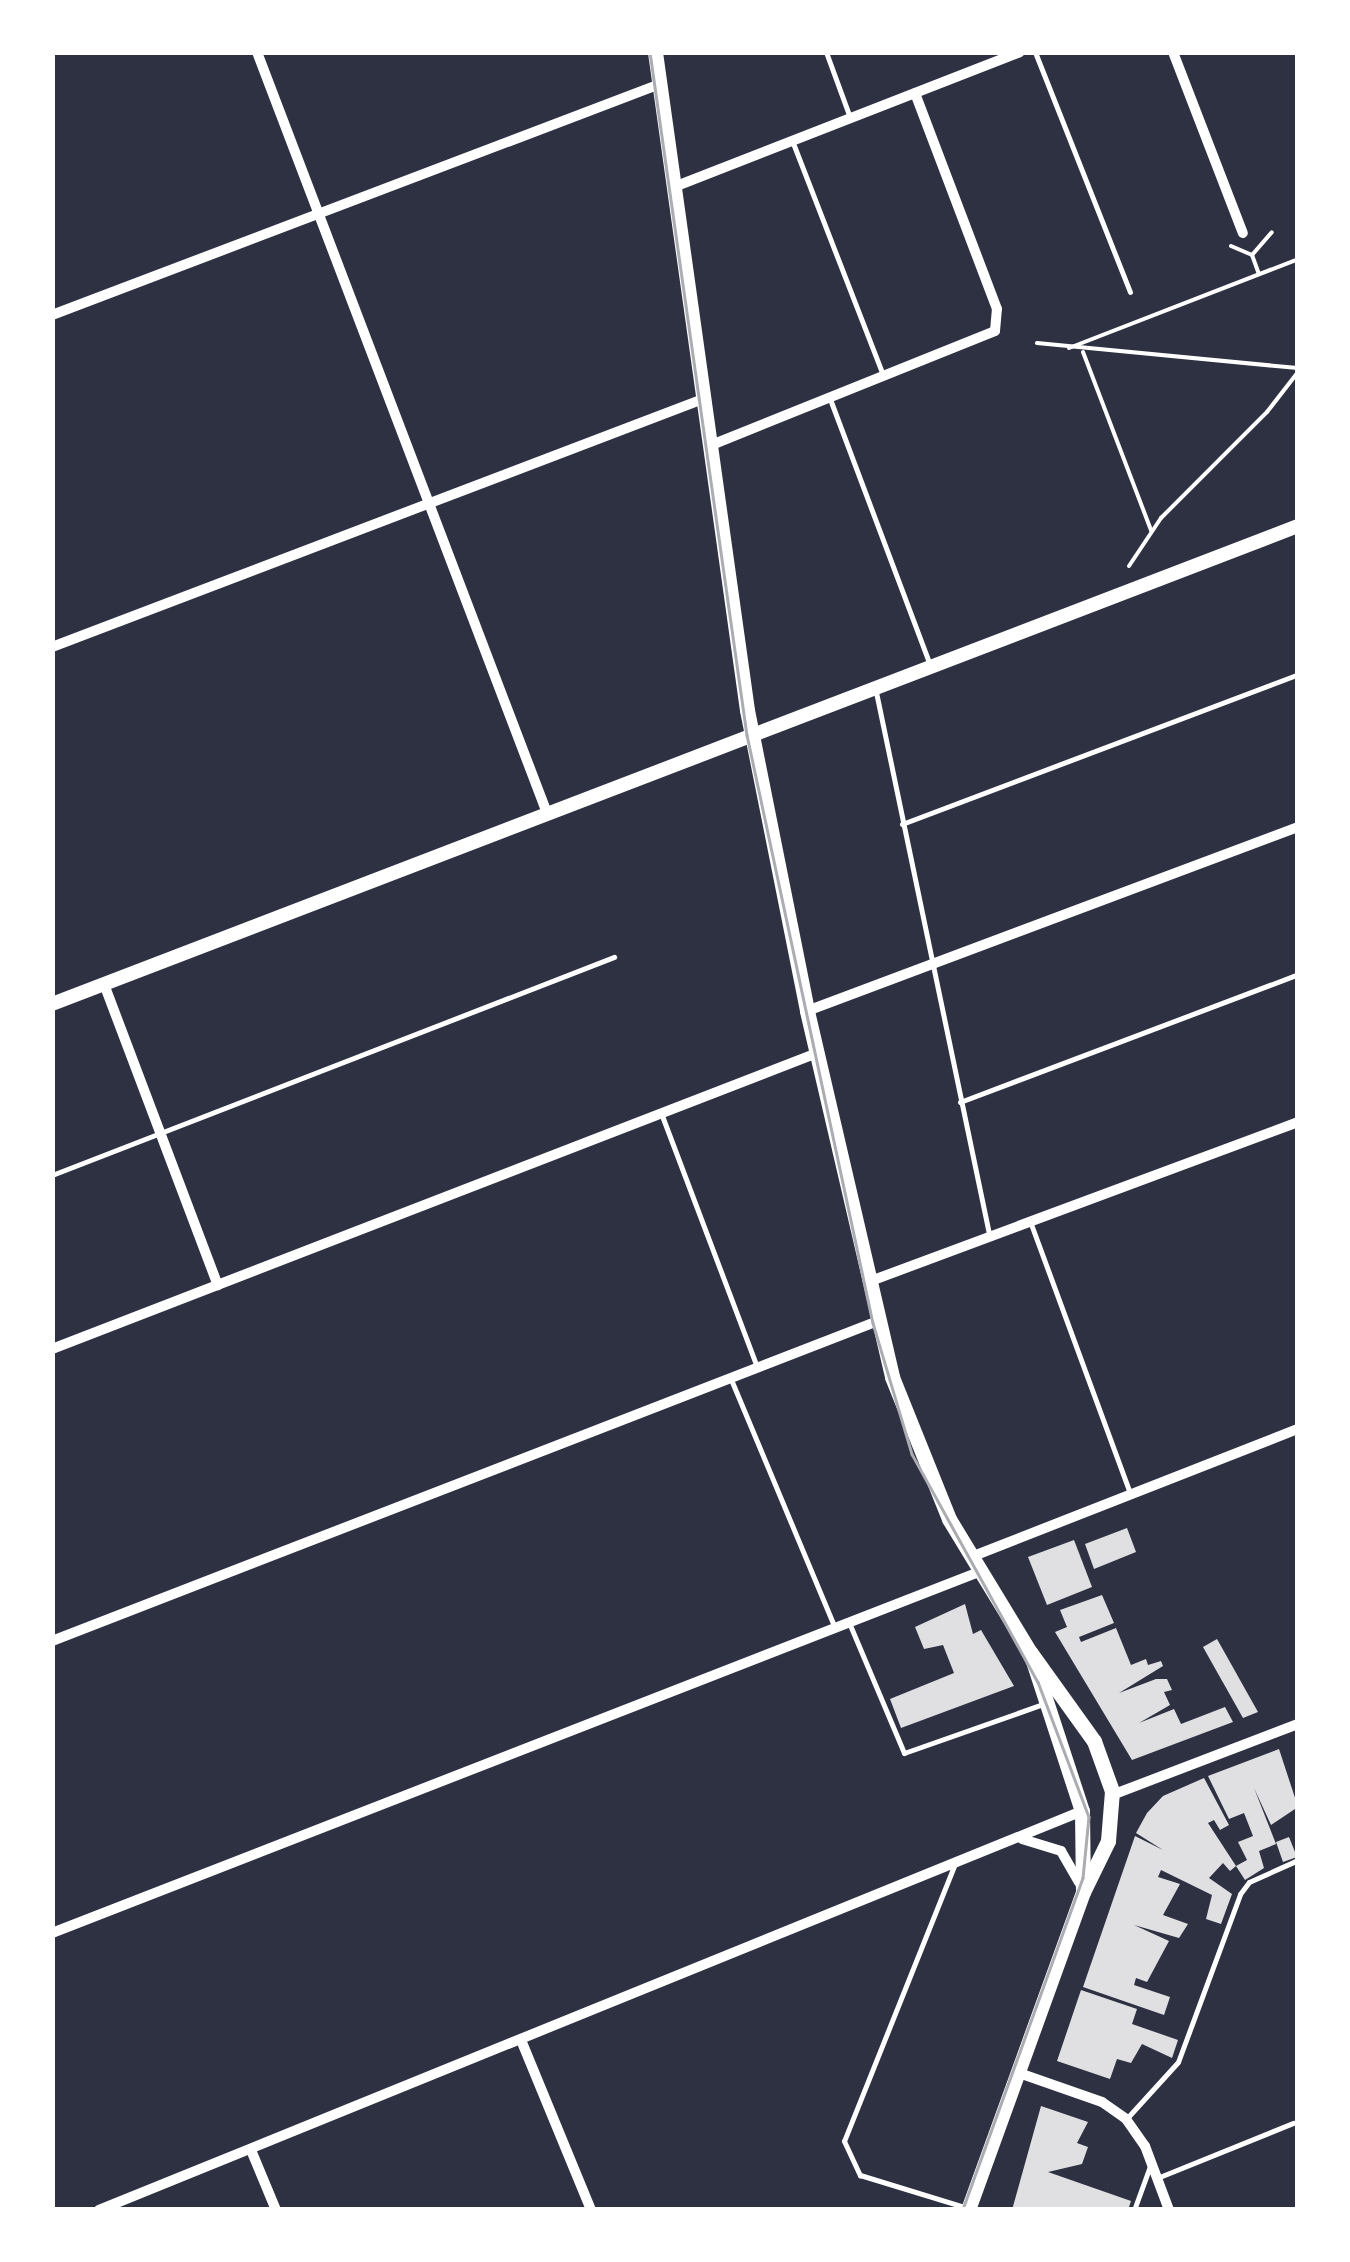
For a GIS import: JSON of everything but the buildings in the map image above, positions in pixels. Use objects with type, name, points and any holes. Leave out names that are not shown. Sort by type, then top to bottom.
[{"type":"main road","points":[[655,52],[752,733],[807,1011],[878,1322],[917,1452],[979,1572],[1094,1741],[1112,1795],[1108,1841],[1083,1892],[968,2209]]},
{"type":"main road","points":[[1030,1652],[1043,1704],[1082,1811],[1083,1892]]},
{"type":"main road","points":[[1082,1811],[1112,1795]]},
{"type":"street","points":[[257,52],[547,813]]},
{"type":"street","points":[[674,187],[1020,52]]},
{"type":"street","points":[[1173,52],[1243,232]]},
{"type":"street","points":[[52,316],[660,84]]},
{"type":"street","points":[[709,446],[995,331],[997,309],[915,93]]},
{"type":"street","points":[[52,648],[702,399]]},
{"type":"street","points":[[52,1004],[875,684],[1298,526]]},
{"type":"street","points":[[807,1011],[1298,827]]},
{"type":"street","points":[[104,984],[218,1284]]},
{"type":"street","points":[[52,1349],[817,1053]]},
{"type":"street","points":[[868,1282],[1298,1122]]},
{"type":"street","points":[[52,1641],[878,1322]]},
{"type":"street","points":[[971,1557],[1298,1429]]},
{"type":"street","points":[[52,1933],[979,1572]]},
{"type":"street","points":[[1112,1795],[1297,1725]]},
{"type":"street","points":[[100,2210],[1082,1811]]},
{"type":"street","points":[[1020,1839],[1065,1854],[1083,1892]]},
{"type":"street","points":[[521,2040],[591,2210]]},
{"type":"street","points":[[1019,2074],[1102,2102],[1126,2119],[1170,2210]]},
{"type":"street","points":[[251,2150],[276,2210]]},
{"type":"lane","points":[[826,52],[850,118]]},
{"type":"lane","points":[[1034,52],[1130,292]]},
{"type":"lane","points":[[792,140],[884,378]]},
{"type":"lane","points":[[830,399],[929,664]]},
{"type":"lane","points":[[902,824],[1298,674]]},
{"type":"lane","points":[[875,684],[989,1237]]},
{"type":"lane","points":[[52,1175],[614,956]]},
{"type":"lane","points":[[960,1102],[1298,974]]},
{"type":"lane","points":[[661,1114],[756,1367]]},
{"type":"lane","points":[[1030,1222],[1130,1493]]},
{"type":"lane","points":[[730,1377],[834,1628]]},
{"type":"lane","points":[[849,1622],[904,1753],[1043,1704]]},
{"type":"lane","points":[[1126,2119],[1178,2062],[1240,1894],[1249,1882],[1298,1860]]},
{"type":"lane","points":[[954,1866],[844,2141],[860,2175],[968,2209]]},
{"type":"lane","points":[[1157,2178],[1293,2123]]},
{"type":"lane","points":[[1134,2210],[1151,2164]]},
{"type":"path","points":[[1252,255],[1272,232]]},
{"type":"path","points":[[1231,246],[1252,255],[1259,274]]},
{"type":"path","points":[[1069,348],[1298,259]]},
{"type":"path","points":[[1038,343],[1084,352],[1240,358],[1298,370],[1267,412],[1151,530],[1130,566]]},
{"type":"path","points":[[1084,352],[1151,530]]},
{"type":"tram line","points":[[650,52],[747,735],[873,1323],[912,1454],[1038,1682],[1089,1817],[1083,1878],[963,2210]]}]
